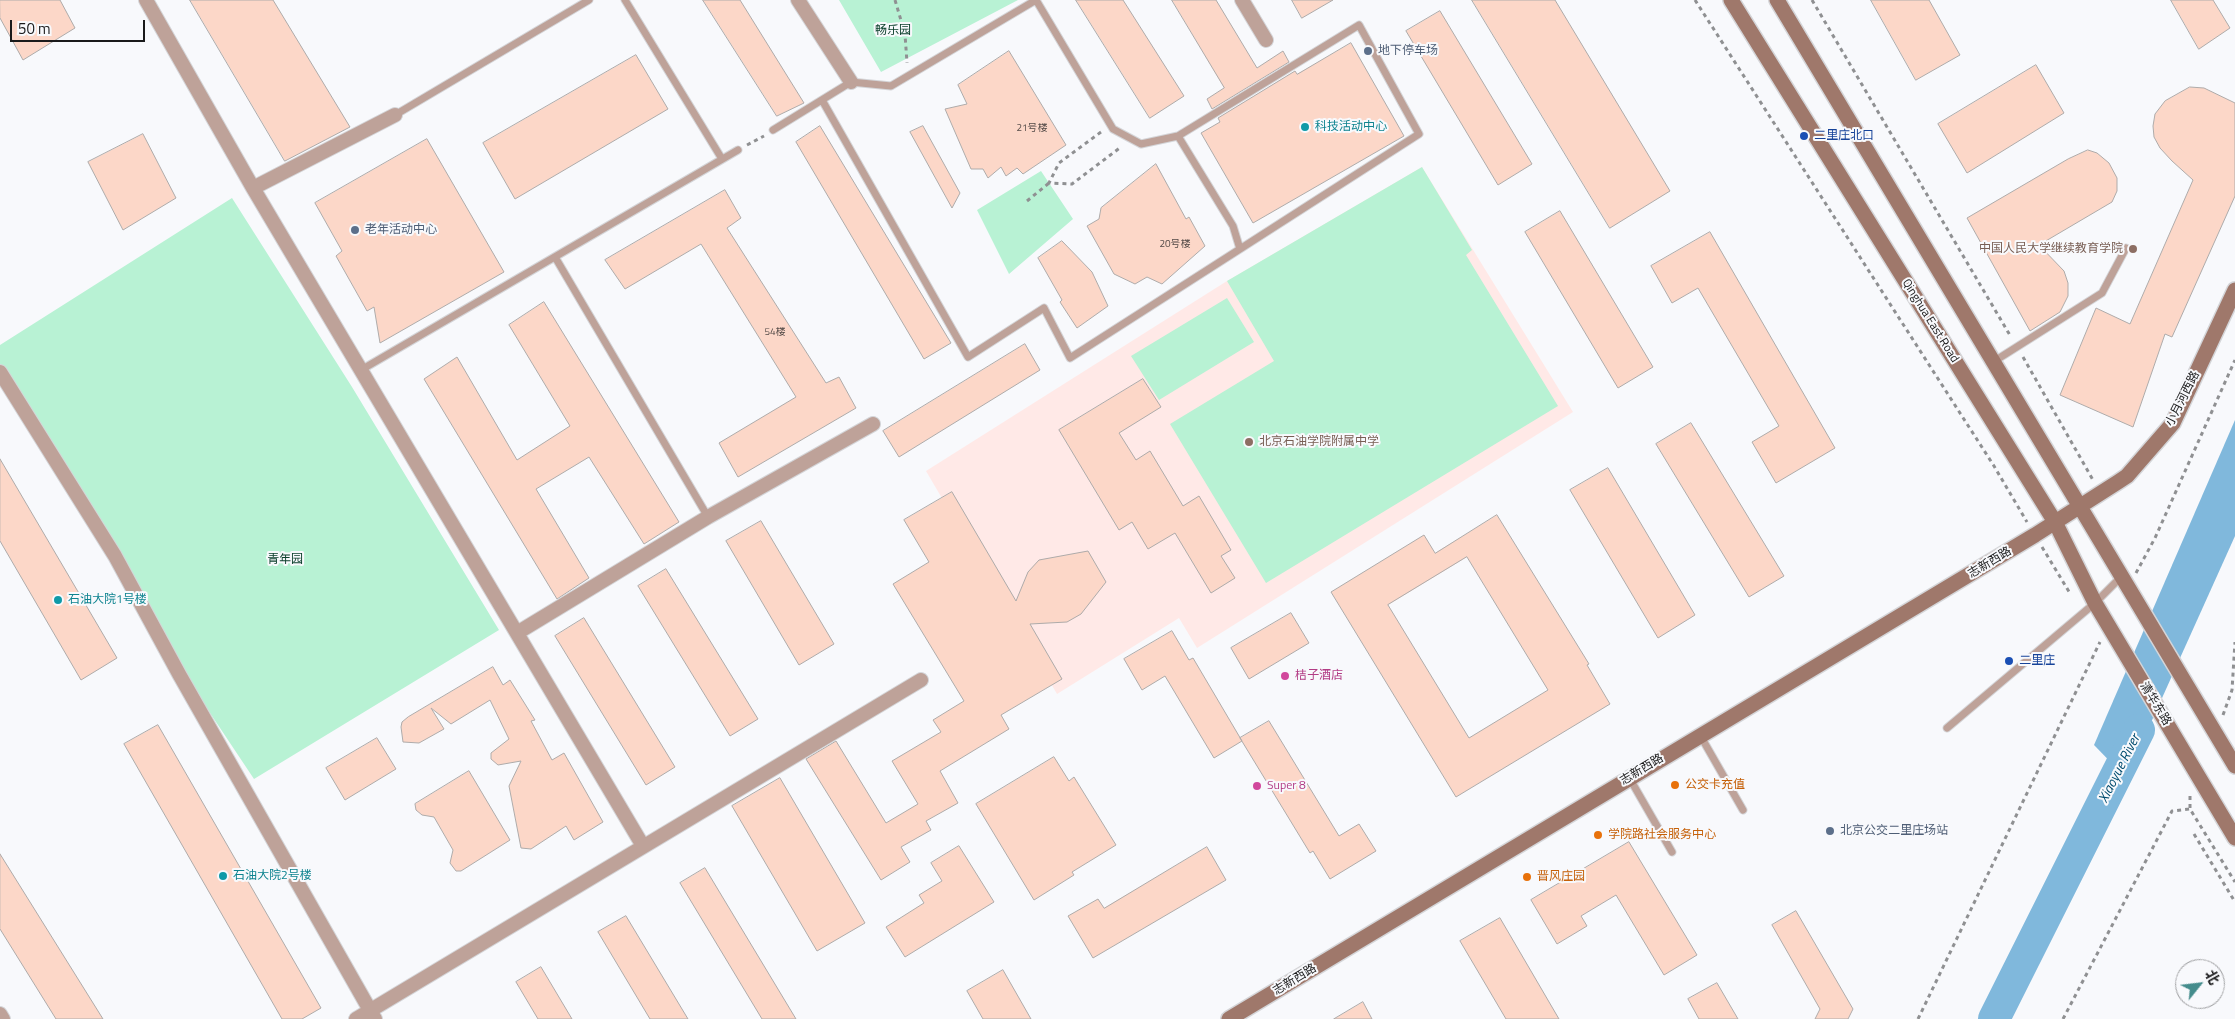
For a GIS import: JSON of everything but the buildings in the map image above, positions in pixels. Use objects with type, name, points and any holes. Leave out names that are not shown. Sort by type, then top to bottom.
[{"type":"main road","name":"Qinghua East Road","points":[[1731,0],[2055,522],[2095,603],[2121,648]]},
{"type":"main road","points":[[1777,0],[2235,766]]},
{"type":"main road","name":"小月河西路","points":[[2055,522],[2127,476],[2173,423],[2235,290]]},
{"type":"main road","name":"志新西路","points":[[1229,1019],[2055,522]]},
{"type":"main road","name":"清华东路","points":[[2121,648],[2235,838]]},
{"type":"street","points":[[146,0],[253,188],[643,846]]},
{"type":"street","points":[[798,0],[851,82]]},
{"type":"street","points":[[1242,0],[1266,40]]},
{"type":"street","points":[[253,188],[395,115]]},
{"type":"street","points":[[0,372],[129,579],[180,674],[373,1015]]},
{"type":"street","points":[[516,633],[708,517],[873,424]]},
{"type":"street","points":[[356,1019],[373,1015],[643,846],[921,680]]},
{"type":"street","points":[[0,1014],[3,1019]]},
{"type":"lane","points":[[395,115],[589,0]]},
{"type":"lane","points":[[625,0],[722,159]]},
{"type":"lane","points":[[773,130],[851,82],[891,86],[1036,0],[1113,129],[1141,144],[1178,136],[1359,25],[1419,134],[1070,358],[1044,308],[968,357],[822,100]]},
{"type":"lane","points":[[1178,136],[1232,226],[1240,249]]},
{"type":"lane","points":[[361,370],[738,150]]},
{"type":"lane","points":[[1992,362],[2102,293],[2126,248]]},
{"type":"lane","points":[[555,257],[708,517]]},
{"type":"lane","points":[[1947,728],[2095,603],[2126,582]]},
{"type":"lane","points":[[1700,735],[1743,810]]},
{"type":"lane","points":[[1629,778],[1672,852]]},
{"type":"path","points":[[894,0],[905,34],[907,76]]},
{"type":"path","points":[[1695,0],[1994,466],[2103,648]]},
{"type":"path","points":[[1812,0],[2018,347],[2100,494]]},
{"type":"path","points":[[738,150],[773,130]]},
{"type":"path","points":[[1027,201],[1049,184],[1059,163],[1101,132]]},
{"type":"path","points":[[1049,184],[1072,184],[1131,139]]},
{"type":"path","points":[[2126,582],[2155,538],[2235,360]]},
{"type":"path","points":[[1918,1019],[2108,625]]},
{"type":"path","points":[[2216,735],[2232,690],[2235,642]]},
{"type":"path","points":[[2190,792],[2190,809],[2235,882]]},
{"type":"path","points":[[2062,1019],[2172,811],[2190,809]]},
{"type":"path","points":[[2194,834],[2235,902]]},
{"type":"shaded area","name":"北京石油学院附属中学","points":[[1422,167],[1573,412],[1197,648],[1179,618],[1057,694],[926,471],[1227,281]]},
{"type":"green space","name":"畅乐园","points":[[839,0],[1018,0],[881,72]]},
{"type":"green space","points":[[1422,167],[1472,250],[1466,255],[1558,406],[1266,583],[1170,424],[1274,361],[1227,281]]},
{"type":"green space","points":[[1041,171],[1073,219],[1009,274],[977,210]]},
{"type":"green space","name":"青年园","points":[[232,198],[352,387],[499,630],[254,779],[160,638],[0,372],[0,345]]},
{"type":"green space","points":[[1227,298],[1254,342],[1159,400],[1131,356]]},
{"type":"water","points":[[2235,420],[2235,536],[2126,778],[2094,745]]},
{"type":"waterway","name":"Xiaoyue River","points":[[1994,1019],[2139,730]]},
{"type":"place","name":"地下停车场","points":[[1368,51]]},
{"type":"place","name":"科技活动中心","points":[[1305,127]]},
{"type":"place","name":"二里庄北口","points":[[1804,136]]},
{"type":"place","name":"老年活动中心","points":[[355,230]]},
{"type":"place","name":"中国人民大学继续教育学院","points":[[2133,249]]},
{"type":"place","name":"北京石油学院附属中学","points":[[1249,442]]},
{"type":"place","name":"石油大院1号楼","points":[[58,600]]},
{"type":"place","name":"二里庄","points":[[2009,661]]},
{"type":"place","name":"桔子酒店","points":[[1285,676]]},
{"type":"place","name":"公交卡充值","points":[[1675,785]]},
{"type":"place","name":"Super 8","points":[[1257,786]]},
{"type":"place","name":"北京公交二里庄场站","points":[[1830,831]]},
{"type":"place","name":"学院路社会服务中心","points":[[1598,835]]},
{"type":"place","name":"石油大院2号楼","points":[[223,876]]},
{"type":"place","name":"晋风庄园","points":[[1527,877]]}]
